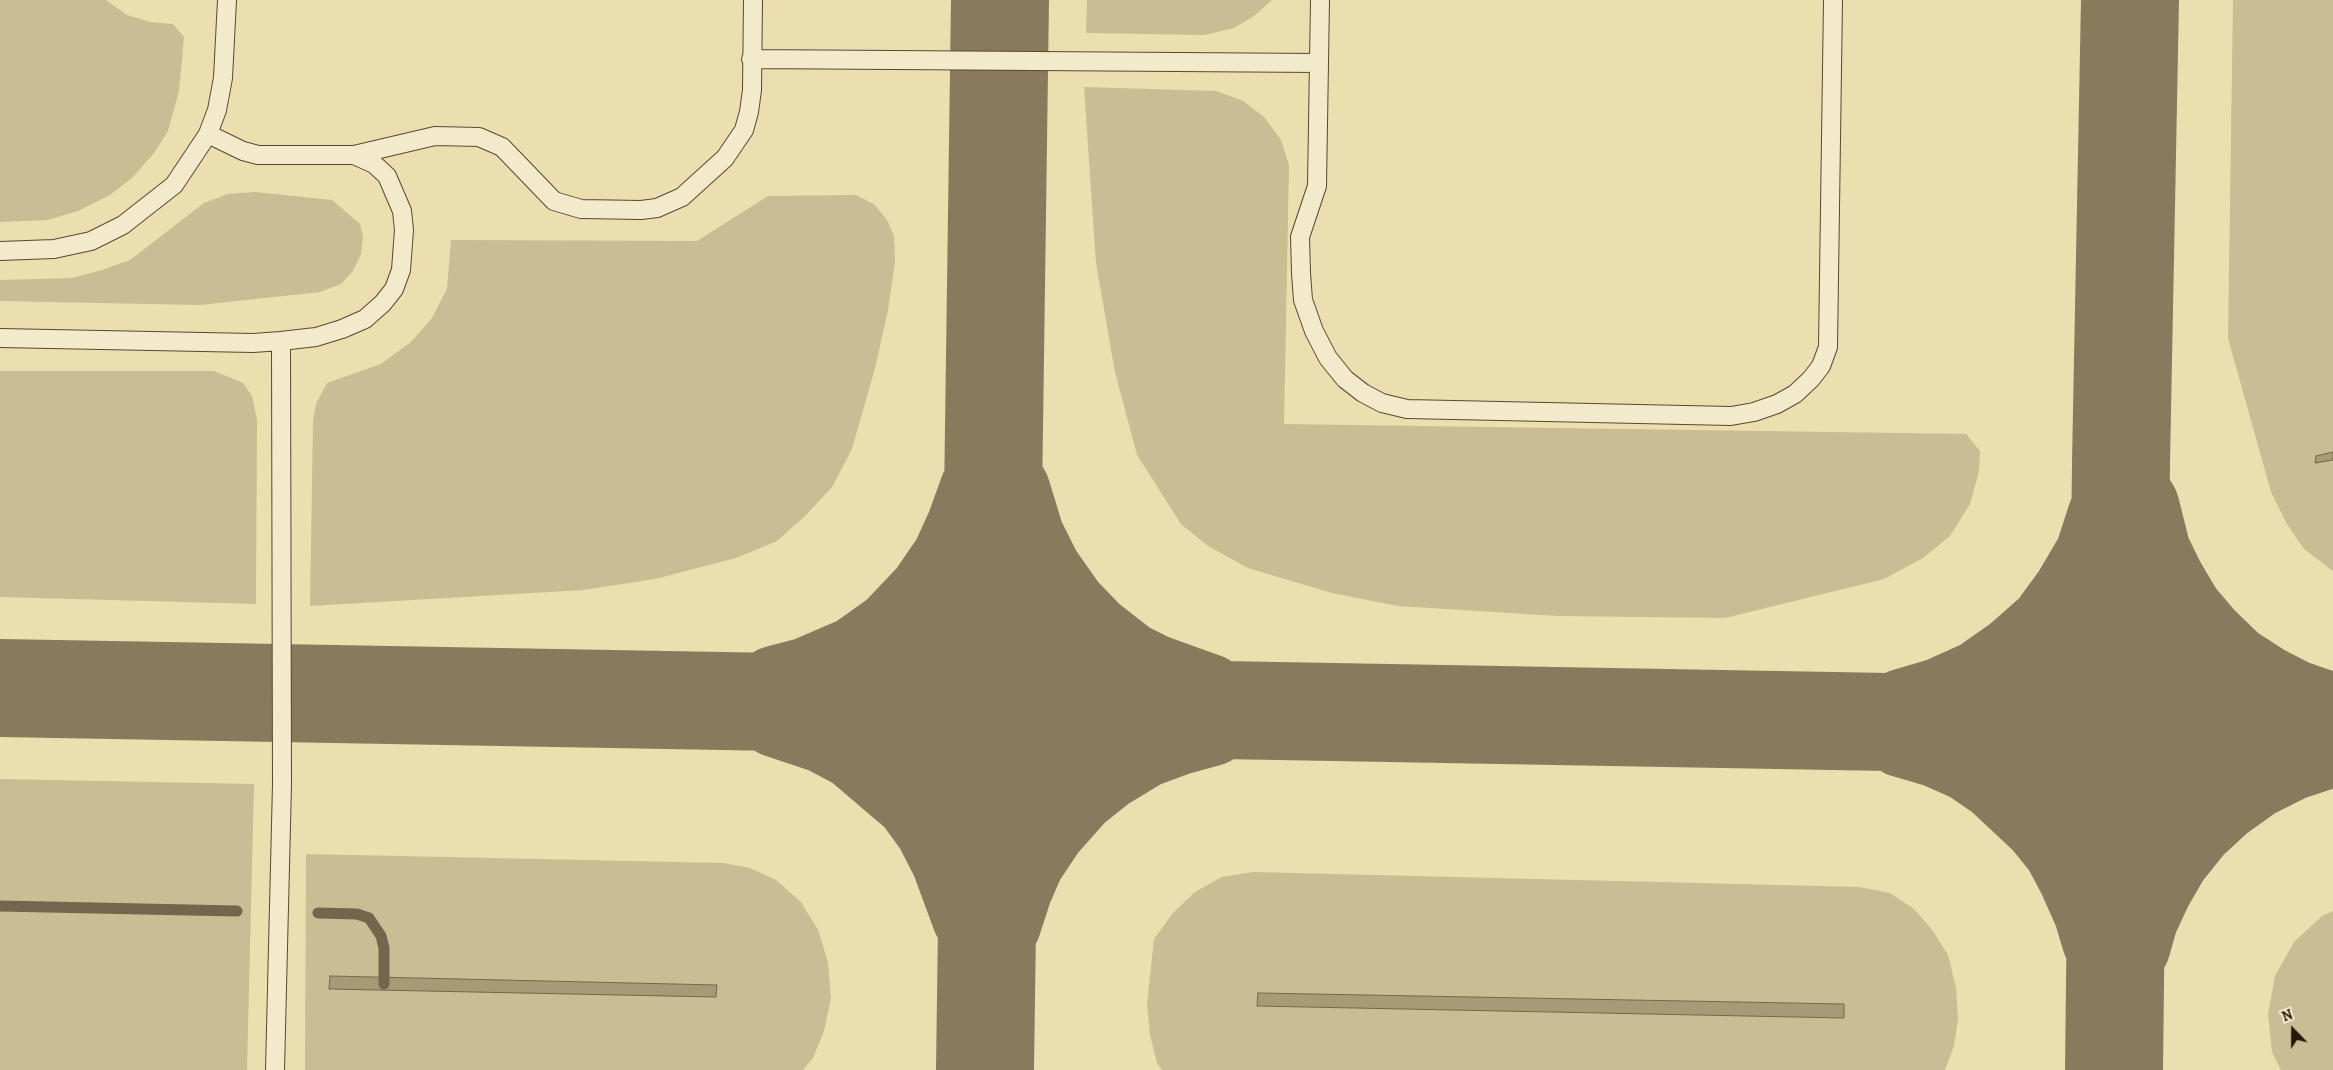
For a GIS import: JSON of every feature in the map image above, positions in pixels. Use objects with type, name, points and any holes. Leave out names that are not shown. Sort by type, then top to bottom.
[{"type":"lane","points":[[0,251],[54,249],[91,241],[124,225],[174,185],[208,134],[217,110],[223,78],[227,0]]},
{"type":"lane","points":[[208,134],[243,151],[258,155],[354,155],[435,136],[479,137],[502,147],[542,191],[560,204],[581,209],[641,210],[657,208],[682,197],[725,158],[737,143],[744,130],[749,112],[752,59],[752,0]]},
{"type":"lane","points":[[1320,0],[1317,186],[1300,237],[1301,273],[1304,300],[1314,331],[1328,358],[1345,378],[1357,388],[1382,403],[1407,409],[1731,416],[1754,412],[1777,404],[1795,394],[1811,379],[1821,366],[1828,347],[1833,0]]},
{"type":"lane","points":[[752,59],[1319,63]]},
{"type":"lane","points":[[0,338],[253,343],[316,337],[342,330],[365,319],[383,303],[394,288],[404,251],[402,211],[387,176],[374,164],[354,155]]},
{"type":"lane","points":[[275,1070],[282,784],[281,341]]},
{"type":"shaded area","points":[[0,0],[106,0],[127,15],[150,22],[173,24],[184,37],[179,91],[168,131],[154,153],[132,178],[110,195],[78,211],[47,220],[0,222]]},
{"type":"shaded area","points":[[1087,0],[1272,0],[1254,16],[1234,28],[1205,35],[1086,33]]},
{"type":"shaded area","points":[[2233,0],[2333,0],[2333,571],[2304,549],[2287,524],[2271,492],[2228,338]]},
{"type":"shaded area","points":[[1084,87],[1216,91],[1243,101],[1264,117],[1281,140],[1289,165],[1284,424],[1966,434],[1980,451],[1979,471],[1970,504],[1950,536],[1923,558],[1884,579],[1725,618],[1558,616],[1398,606],[1332,593],[1248,568],[1208,546],[1181,524],[1137,455],[1115,372],[1096,263]]},
{"type":"shaded area","points":[[255,192],[332,200],[360,224],[363,236],[361,254],[353,271],[341,284],[320,292],[200,305],[0,301],[0,280],[72,278],[102,270],[130,260],[204,203],[228,194]]},
{"type":"shaded area","points":[[856,195],[875,205],[887,220],[894,236],[895,262],[888,310],[875,368],[852,449],[832,487],[806,515],[777,541],[736,558],[655,579],[583,590],[310,606],[313,420],[316,404],[327,383],[381,364],[411,342],[432,318],[447,289],[451,240],[697,241],[768,196]]},
{"type":"shaded area","points":[[0,371],[214,371],[243,383],[252,396],[257,420],[256,604],[0,597]]},
{"type":"shaded area","points":[[2333,452],[2333,460],[2315,463],[2316,456]]},
{"type":"shaded area","points":[[0,779],[254,784],[247,1070],[0,1070]]},
{"type":"shaded area","points":[[306,854],[723,863],[750,868],[776,880],[801,902],[818,930],[828,962],[831,998],[824,1031],[813,1058],[803,1070],[305,1070]],"holes":[[[330,976],[716,985],[330,989]]]},
{"type":"shaded area","points":[[1253,872],[1859,887],[1890,893],[1914,909],[1933,931],[1948,955],[1956,988],[1958,1019],[1954,1046],[1945,1070],[1162,1070],[1157,1063],[1150,1035],[1147,1004],[1154,939],[1173,913],[1195,892],[1222,877]],"holes":[[[1258,993],[1844,1004],[1844,1018],[1257,1006]]]},
{"type":"shaded area","points":[[2333,911],[2333,1070],[2281,1070],[2272,1052],[2268,1014],[2275,976],[2294,942],[2322,916]]},
{"type":"shaded area","points":[[330,976],[717,985],[716,997],[329,989]]},
{"type":"shaded area","points":[[1258,993],[1844,1004],[1844,1018],[1257,1006]]},
{"type":"waterway","points":[[0,906],[237,911]]},
{"type":"waterway","points":[[318,913],[357,914],[369,918],[381,936],[384,948],[384,984]]},
{"type":"taxiway","points":[[985,1070],[1000,0]]},
{"type":"taxiway","points":[[2114,1070],[2121,463],[2130,0]]},
{"type":"taxiway","points":[[779,694],[810,686],[861,664],[899,637],[935,599],[959,564],[975,529],[988,493]]},
{"type":"taxiway","points":[[1002,494],[1016,540],[1034,576],[1060,613],[1086,640],[1123,669],[1151,683],[1204,702]]},
{"type":"taxiway","points":[[2131,510],[2142,554],[2157,585],[2176,617],[2199,644],[2228,672],[2259,692],[2290,708],[2333,723]]},
{"type":"taxiway","points":[[1907,717],[1944,706],[1984,688],[2021,662],[2055,632],[2080,598],[2103,559],[2116,519]]},
{"type":"taxiway","points":[[0,688],[2333,730]]},
{"type":"taxiway","points":[[780,709],[828,725],[860,742],[921,794],[942,823],[959,856],[980,913]]},
{"type":"taxiway","points":[[993,920],[1004,886],[1017,856],[1039,823],[1071,787],[1101,763],[1139,740],[1174,727],[1207,718]]},
{"type":"taxiway","points":[[1906,729],[1940,739],[1974,754],[2003,774],[2049,817],[2070,843],[2086,873],[2102,909],[2110,936]]},
{"type":"taxiway","points":[[2122,943],[2130,915],[2145,883],[2163,852],[2188,821],[2215,796],[2250,771],[2288,752],[2333,737]]}]
